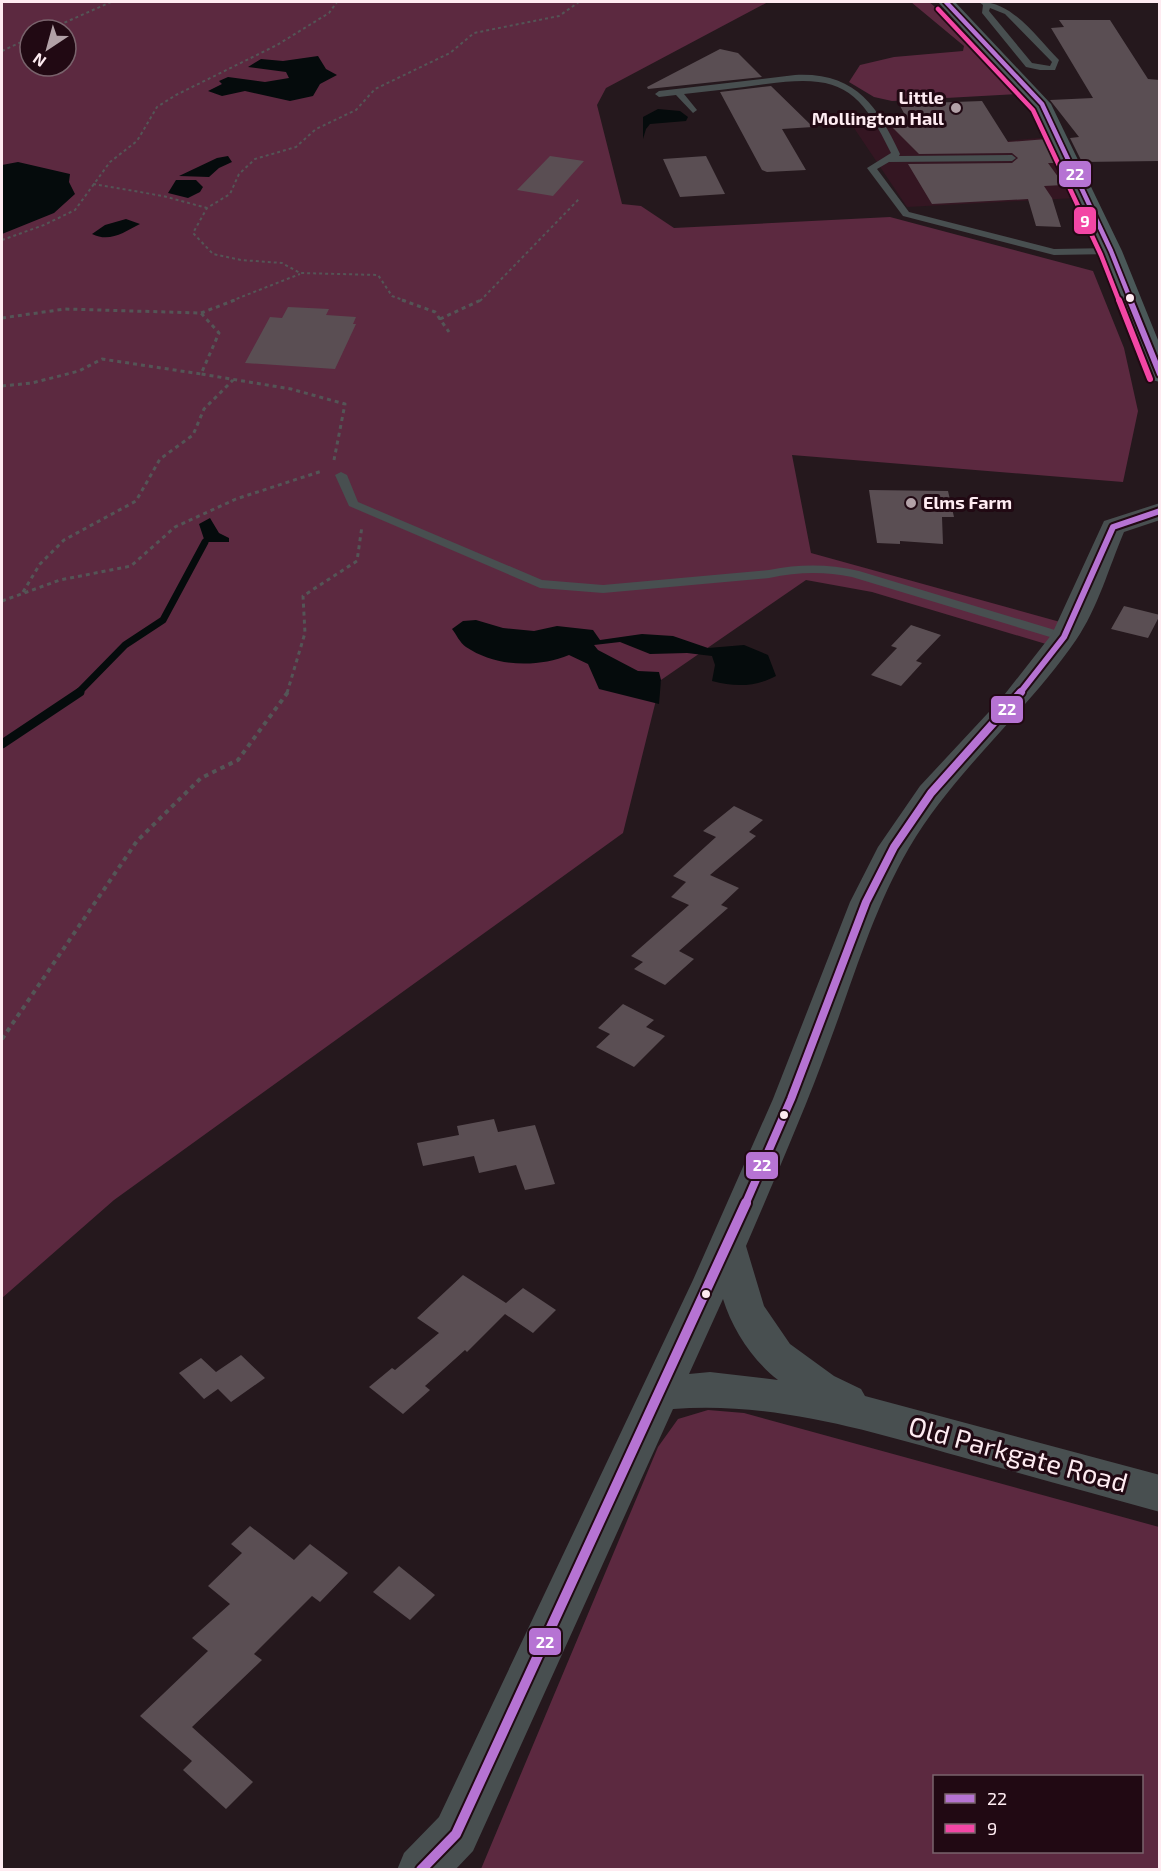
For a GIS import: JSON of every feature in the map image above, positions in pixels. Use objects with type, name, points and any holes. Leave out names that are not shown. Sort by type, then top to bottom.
[{"type":"main road","points":[[946,2],[1042,104],[1111,251],[1160,375]]},
{"type":"street","points":[[421,1869],[456,1834],[662,1392],[791,1099],[866,902],[894,847],[931,793],[1011,705],[1064,637],[1113,527],[1160,511]]},
{"type":"street","name":"Old Parkgate Road","points":[[727,1247],[746,1311],[776,1356],[820,1388],[875,1415]]},
{"type":"street","name":"Old Parkgate Road","points":[[662,1392],[710,1389],[763,1394],[875,1415],[1160,1494]]},
{"type":"lane","points":[[985,3],[1008,12],[1056,62],[1052,68],[1029,65],[985,11],[985,3]]},
{"type":"lane","points":[[659,94],[794,79],[818,78],[835,81],[859,97],[880,122],[896,154],[872,168],[906,214],[1054,252],[1111,251]]},
{"type":"lane","points":[[678,92],[693,110]]},
{"type":"lane","points":[[887,159],[1012,158]]},
{"type":"lane","points":[[341,475],[353,504],[540,584],[603,589],[769,574],[795,569],[827,568],[948,600],[1064,637]]},
{"type":"path","points":[[75,18],[111,2]]},
{"type":"path","points":[[2,240],[45,225],[75,210],[110,162],[137,141],[157,107],[176,95],[277,45],[329,13],[337,2]]},
{"type":"path","points":[[300,273],[282,263],[241,260],[213,254],[193,233],[207,208],[230,194],[239,174],[255,159],[296,147],[316,129],[356,110],[375,89],[450,53],[474,33],[560,16],[579,2]]},
{"type":"path","points":[[2,51],[18,44]]},
{"type":"path","points":[[93,184],[163,196],[207,208]]},
{"type":"path","points":[[440,319],[480,301],[579,199]]},
{"type":"path","points":[[2,318],[65,309],[201,313],[300,273],[378,275],[392,296],[435,312],[449,332]]},
{"type":"path","points":[[201,313],[219,333],[201,374]]},
{"type":"path","points":[[2,386],[32,383],[80,371],[102,359],[291,388],[345,404],[332,468],[236,499],[175,528],[131,566],[60,580],[2,601]]},
{"type":"path","points":[[23,593],[40,564],[64,540],[136,501],[160,459],[193,435],[204,408],[233,379]]},
{"type":"path","points":[[2,1039],[137,841],[201,778],[238,760],[287,694],[305,633],[303,596],[357,561],[363,520],[373,513]]},
{"type":"shaded area","points":[[2,2],[768,2],[606,88],[597,105],[622,204],[641,206],[674,228],[890,217],[1093,271],[1124,348],[1138,411],[1123,482],[792,455],[811,553],[1071,625],[1056,647],[872,592],[806,580],[661,680],[623,833],[114,1200],[2,1298]]},
{"type":"shaded area","points":[[911,2],[929,2],[950,19],[1019,94],[892,101],[874,97],[849,82],[860,65],[894,57],[963,51],[964,46]]},
{"type":"shaded area","points":[[318,56],[326,69],[337,75],[320,84],[313,96],[290,101],[245,91],[222,96],[208,91],[222,84],[219,81],[228,77],[265,82],[289,78],[286,72],[248,67],[261,59],[283,61]]},
{"type":"shaded area","points":[[658,109],[680,111],[688,117],[686,121],[650,124],[643,139],[643,117]]},
{"type":"shaded area","points":[[929,122],[952,146],[1050,137],[1076,198],[907,207],[854,128]]},
{"type":"shaded area","points":[[228,156],[232,162],[219,168],[209,177],[179,176],[217,158]]},
{"type":"shaded area","points":[[18,162],[70,174],[69,182],[75,194],[54,213],[2,234],[2,165]]},
{"type":"shaded area","points":[[176,180],[196,180],[203,187],[200,192],[188,198],[168,193]]},
{"type":"shaded area","points":[[126,219],[140,224],[111,237],[92,234],[105,225]]},
{"type":"shaded area","points":[[210,518],[219,533],[229,538],[229,542],[205,542],[199,524]]},
{"type":"shaded area","points":[[476,620],[503,628],[534,631],[557,626],[593,630],[600,640],[642,634],[673,636],[708,648],[744,645],[768,655],[776,676],[753,684],[720,683],[712,681],[715,665],[712,656],[687,653],[650,654],[620,642],[594,645],[598,650],[638,671],[659,672],[661,680],[659,704],[599,689],[588,664],[569,655],[544,662],[517,663],[490,659],[478,654],[464,645],[452,629],[463,621]]},
{"type":"shaded area","points":[[708,1410],[744,1413],[1159,1527],[1159,1869],[481,1869],[658,1447],[678,1419]]},
{"type":"building","points":[[1059,20],[1110,20],[1148,79],[1160,80],[1160,161],[1082,162],[1070,138],[1079,137],[1050,100],[1093,98],[1051,28],[1064,27]]},
{"type":"building","points":[[720,49],[738,53],[762,77],[648,89],[647,87]]},
{"type":"building","points":[[771,86],[813,127],[782,129],[806,170],[767,172],[762,170],[720,92]]},
{"type":"building","points":[[982,101],[1008,142],[1047,139],[1057,163],[1048,163],[1064,185],[1044,186],[1052,198],[1061,227],[1036,226],[1028,199],[932,204],[908,164],[1012,163],[1018,158],[1012,153],[919,154],[893,128],[911,126],[899,104]]},
{"type":"building","points":[[550,156],[584,161],[553,196],[517,190]]},
{"type":"building","points":[[706,156],[725,194],[680,197],[663,159]]},
{"type":"building","points":[[288,307],[329,309],[326,315],[356,317],[353,324],[356,324],[335,369],[245,363],[270,317],[282,318]]},
{"type":"building","points":[[869,490],[948,491],[954,517],[942,517],[943,544],[900,541],[900,544],[877,543]]},
{"type":"building","points":[[1124,606],[1160,615],[1148,638],[1111,629]]},
{"type":"building","points":[[911,625],[941,635],[916,661],[922,663],[901,686],[871,675],[897,648],[891,646]]},
{"type":"building","points":[[734,806],[763,820],[749,832],[756,836],[710,875],[739,888],[721,905],[728,908],[679,951],[694,959],[665,985],[634,969],[643,962],[631,956],[689,905],[671,897],[686,882],[673,876],[716,837],[703,831]]},
{"type":"building","points":[[623,1004],[654,1020],[646,1027],[665,1036],[634,1067],[596,1047],[610,1034],[598,1028]]},
{"type":"building","points":[[494,1119],[498,1132],[535,1125],[555,1184],[525,1190],[516,1165],[479,1173],[474,1156],[423,1166],[417,1143],[459,1135],[457,1126]]},
{"type":"building","points":[[463,1275],[506,1303],[523,1288],[556,1310],[533,1333],[505,1314],[467,1352],[465,1350],[425,1386],[430,1390],[403,1414],[369,1387],[392,1368],[395,1370],[439,1333],[417,1318]]},
{"type":"building","points":[[241,1355],[265,1378],[231,1402],[218,1389],[204,1399],[179,1373],[201,1358],[216,1372]]},
{"type":"building","points":[[250,1526],[294,1560],[310,1544],[348,1573],[320,1602],[312,1596],[254,1654],[262,1660],[192,1727],[253,1782],[226,1809],[183,1770],[192,1761],[140,1716],[208,1651],[192,1638],[230,1604],[208,1586],[242,1553],[231,1544]]},
{"type":"building","points":[[399,1566],[435,1595],[410,1620],[373,1592]]},
{"type":"waterway","points":[[78,693],[125,645],[163,620],[205,542]]},
{"type":"waterway","points":[[2,744],[80,692]]},
{"type":"transit line","name":"22","points":[[946,2],[1042,104],[1111,251],[1160,374]]},
{"type":"transit line","name":"9","points":[[938,9],[1033,110],[1101,255],[1150,379]]},
{"type":"transit line","name":"22","points":[[421,1870],[456,1834],[712,1280],[791,1099],[866,902],[894,847],[931,793],[1011,705],[1064,637],[1113,527],[1160,511]]},
{"type":"place","name":"Little Mollington Hall","points":[[956,108]]},
{"type":"place","name":"Elms Farm","points":[[911,503]]}]
